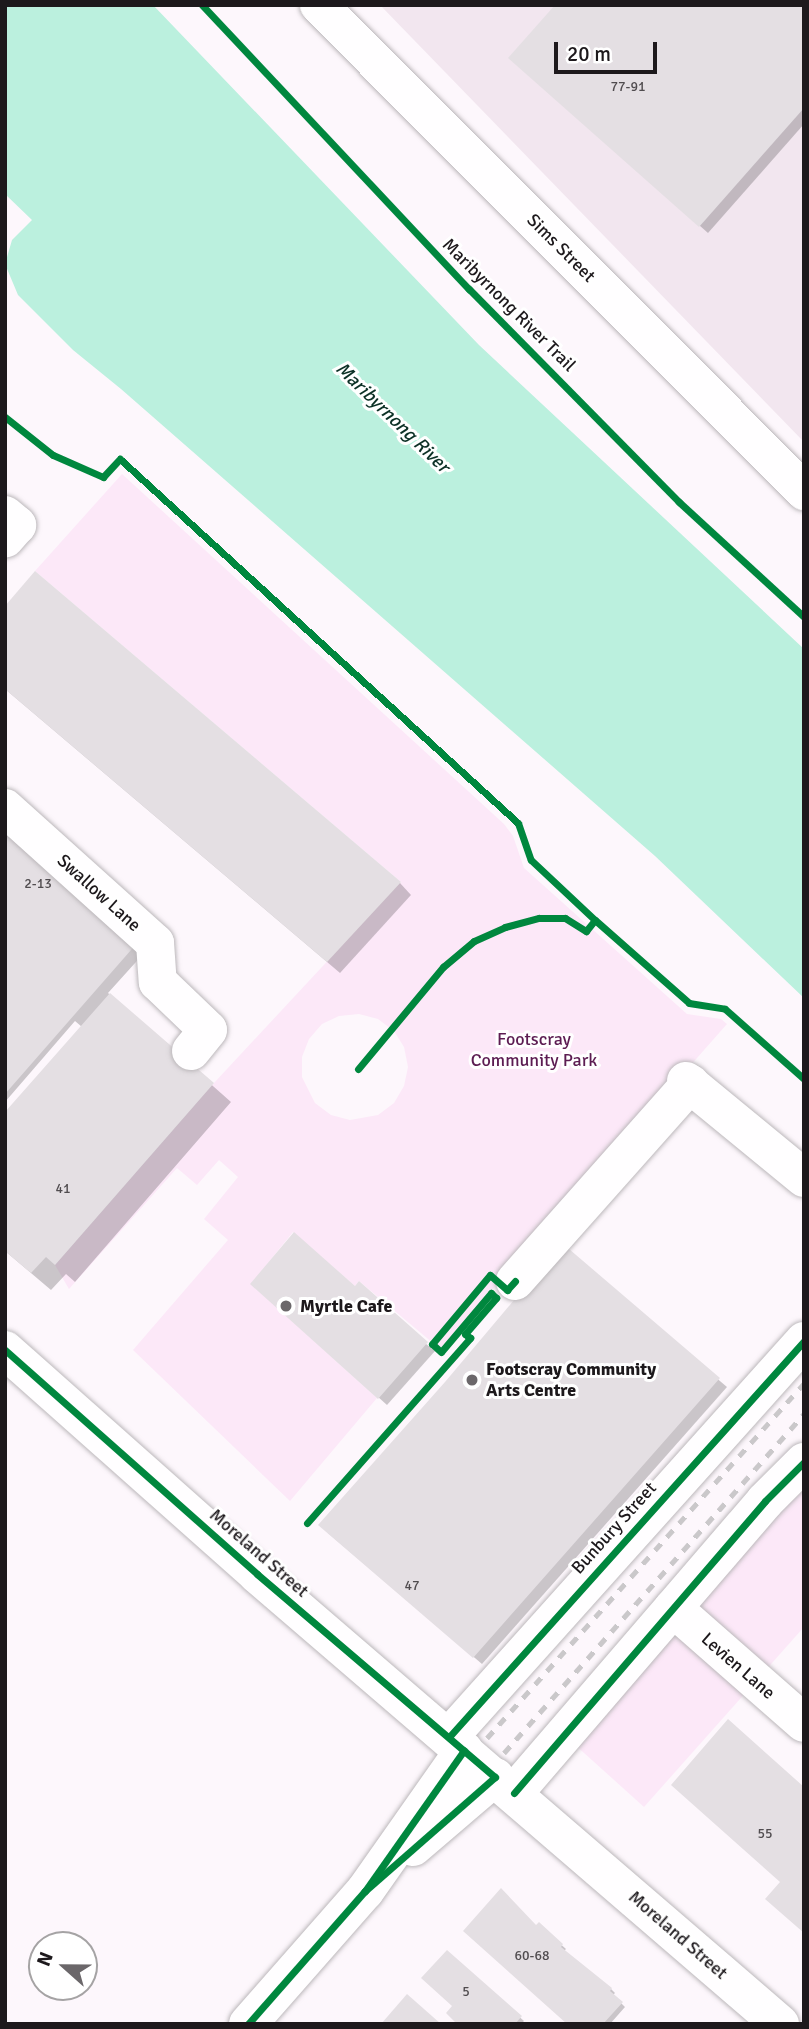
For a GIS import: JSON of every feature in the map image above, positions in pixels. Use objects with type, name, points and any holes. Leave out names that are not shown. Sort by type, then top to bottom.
[{"type":"street","name":"Sims Street","points":[[319,5],[804,491]]},
{"type":"street","points":[[5,515],[17,525],[5,539]]},
{"type":"street","name":"Swallow Lane","points":[[5,808],[155,943],[158,982],[208,1030],[191,1051]]},
{"type":"street","points":[[515,1281],[688,1082],[804,1178]]},
{"type":"street","name":"Bunbury Street","points":[[248,2024],[365,1891],[456,1743],[804,1340]]},
{"type":"street","name":"Moreland Street","points":[[5,1350],[257,1574],[780,2024]]},
{"type":"street","name":"Bunbury Street","points":[[365,1891],[505,1785],[673,1608],[765,1501],[804,1462]]},
{"type":"street","name":"Levien Lane","points":[[673,1608],[804,1723]]},
{"type":"shaded area","points":[[380,5],[804,5],[804,442]]},
{"type":"green space","name":"Footscray Community Park","points":[[122,474],[504,824],[513,836],[524,868],[687,1014],[721,1019],[727,1024],[440,1349],[359,1281],[355,1286],[293,1232],[251,1284],[377,1398],[290,1501],[133,1350],[228,1240],[204,1219],[238,1177],[219,1160],[197,1185],[177,1168],[69,1289],[55,1265],[214,1083],[401,882],[35,571]],"holes":[[[359,1014],[378,1019],[394,1031],[404,1047],[408,1067],[404,1086],[394,1103],[378,1115],[350,1120],[331,1115],[315,1103],[302,1077],[302,1057],[309,1039],[322,1024],[339,1016]]]},
{"type":"green space","points":[[804,1483],[804,1627],[644,1807],[573,1743]]},
{"type":"water","name":"Maribyrnong River","points":[[5,5],[153,5],[479,345],[804,649],[804,998],[655,856],[73,350],[18,295],[5,264],[12,240],[32,220],[5,194]]},
{"type":"building","points":[[555,5],[804,5],[804,108],[699,227],[508,58]]},
{"type":"building","points":[[35,571],[401,882],[327,962],[5,689],[5,606]]},
{"type":"building","points":[[5,826],[138,942],[5,1094]]},
{"type":"building","points":[[110,993],[214,1083],[55,1265],[46,1257],[31,1273],[5,1251],[5,1112]]},
{"type":"building","points":[[294,1232],[355,1286],[359,1281],[428,1342],[378,1399],[250,1284]]},
{"type":"building","points":[[562,1243],[720,1378],[473,1658],[318,1525],[445,1382]]},
{"type":"building","points":[[728,1719],[804,1787],[804,1933],[765,1899],[780,1882],[671,1785]]},
{"type":"building","points":[[501,1888],[536,1925],[539,1922],[563,1944],[561,1947],[612,1988],[610,1991],[623,2002],[603,2024],[567,2024],[463,1931]]},
{"type":"building","points":[[447,1950],[522,2016],[515,2024],[457,2024],[446,2013],[452,2006],[421,1978]]},
{"type":"building","points":[[407,1994],[441,2024],[381,2024]]},
{"type":"railway","points":[[487,1738],[804,1384]]},
{"type":"railway","points":[[504,1753],[804,1414]]},
{"type":"cycle path","name":"Maribyrnong River Trail","points":[[202,5],[469,289],[679,502],[804,617]]},
{"type":"cycle path","points":[[5,417],[53,455],[103,477],[120,459],[518,823],[531,860],[595,920],[689,1003],[725,1009],[804,1079]]},
{"type":"cycle path","points":[[358,1069],[443,967],[474,941],[505,927],[539,918],[565,918],[586,931],[595,920]]},
{"type":"cycle path","points":[[307,1523],[470,1338],[465,1334],[496,1298],[491,1293],[441,1352],[432,1344],[490,1275],[507,1290],[515,1281]]},
{"type":"cycle path","points":[[449,1737],[804,1341]]},
{"type":"cycle path","points":[[5,1350],[257,1574],[495,1777],[365,1891]]},
{"type":"cycle path","points":[[514,1793],[765,1501],[804,1462]]},
{"type":"cycle path","points":[[248,2024],[365,1891],[464,1750]]},
{"type":"place","name":"Myrtle Cafe","points":[[286,1306]]},
{"type":"place","name":"Footscray Community Arts Centre","points":[[472,1380]]}]
